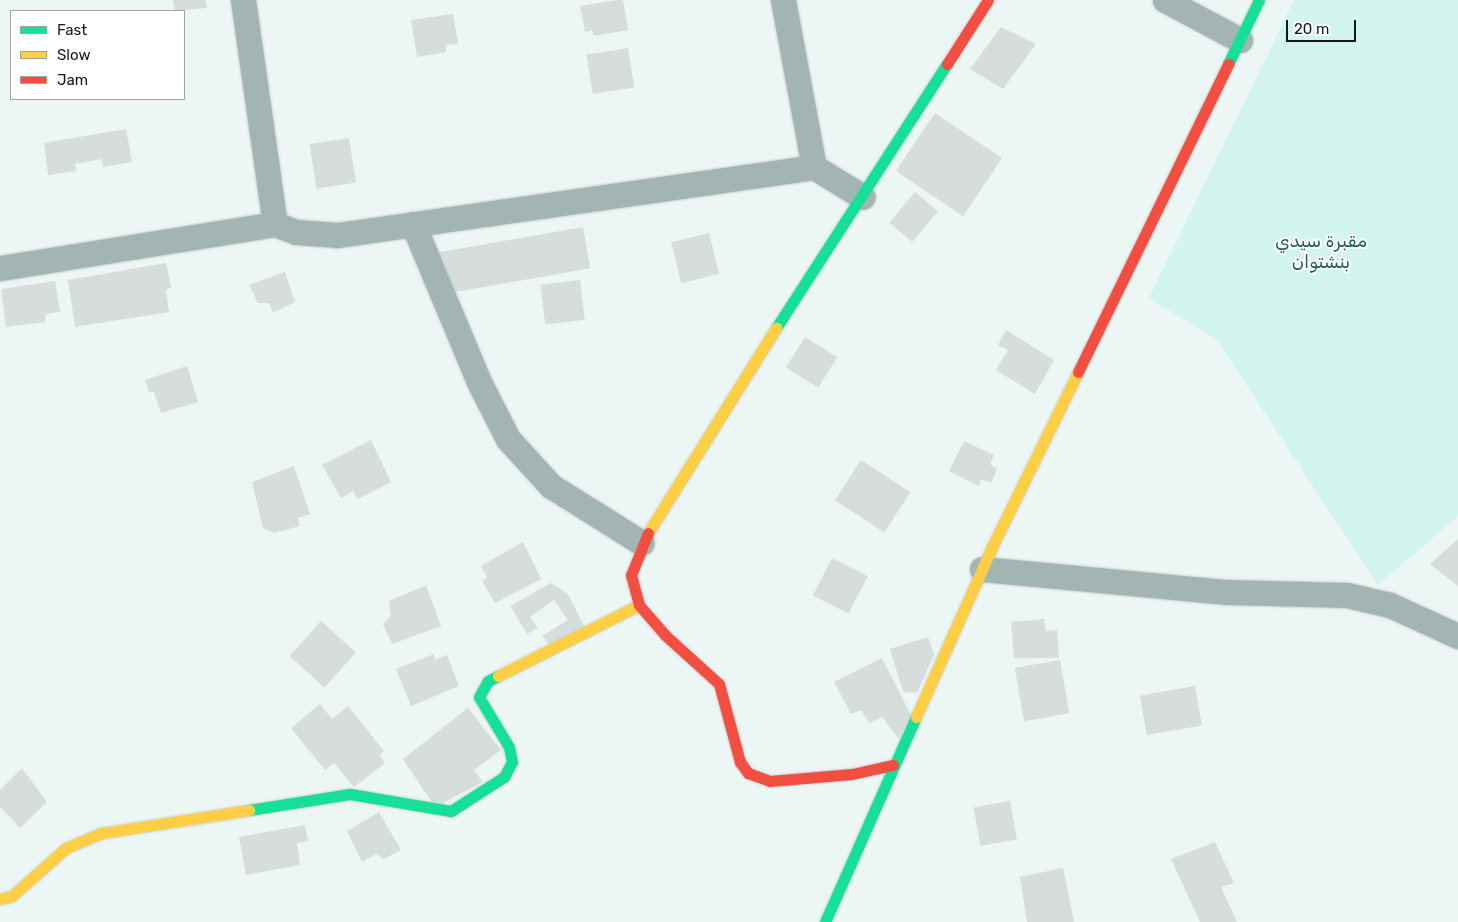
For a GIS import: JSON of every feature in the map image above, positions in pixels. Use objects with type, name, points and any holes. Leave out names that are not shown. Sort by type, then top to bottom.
[{"type":"street","points":[[244,0],[275,224]]},
{"type":"street","points":[[782,0],[814,167]]},
{"type":"street","points":[[893,765],[796,779],[756,778],[740,762],[719,684],[665,635],[639,605],[630,575],[642,543],[702,443],[863,197],[988,0]]},
{"type":"street","points":[[1165,0],[1240,40]]},
{"type":"street","points":[[825,922],[893,765],[982,569],[1259,0]]},
{"type":"street","points":[[0,268],[275,224],[296,232],[337,234],[814,167],[863,197]]},
{"type":"street","points":[[413,224],[476,374],[508,439],[551,486],[642,543]]},
{"type":"street","points":[[982,569],[1227,592],[1347,595],[1390,605],[1458,636]]},
{"type":"street","points":[[0,899],[12,896],[66,848],[102,833],[350,794],[451,811],[504,777],[512,762],[509,747],[479,697],[488,681],[639,605]]},
{"type":"green space","name":"مقبرة سيدي بنشتوان","points":[[1294,0],[1458,0],[1458,516],[1378,585],[1217,340],[1149,298]]},
{"type":"building","points":[[173,0],[206,0],[207,8],[175,10]]},
{"type":"building","points":[[623,0],[628,30],[594,36],[592,30],[585,32],[580,6]]},
{"type":"building","points":[[453,14],[458,44],[446,45],[446,52],[417,57],[411,20]]},
{"type":"building","points":[[1001,27],[1036,44],[1003,89],[970,69]]},
{"type":"building","points":[[628,48],[634,88],[593,94],[587,55]]},
{"type":"building","points":[[935,113],[1002,158],[963,216],[896,171]]},
{"type":"building","points":[[126,129],[132,162],[103,167],[102,159],[75,164],[76,171],[48,175],[44,143]]},
{"type":"building","points":[[349,138],[356,182],[317,189],[309,144]]},
{"type":"building","points":[[915,192],[938,211],[912,242],[889,223]]},
{"type":"building","points":[[583,227],[590,268],[442,295],[434,253]]},
{"type":"building","points":[[709,233],[719,274],[681,283],[671,242]]},
{"type":"building","points":[[166,263],[171,287],[166,290],[169,312],[75,327],[68,280]]},
{"type":"building","points":[[285,272],[295,302],[273,313],[269,303],[258,303],[249,285]]},
{"type":"building","points":[[580,280],[585,320],[545,325],[540,285]]},
{"type":"building","points":[[55,281],[60,312],[46,314],[45,322],[6,327],[1,289]]},
{"type":"building","points":[[1006,330],[1054,360],[1035,394],[996,370],[1008,350],[998,345]]},
{"type":"building","points":[[805,337],[837,357],[818,388],[786,368]]},
{"type":"building","points":[[187,366],[198,402],[161,413],[154,392],[149,392],[145,380]]},
{"type":"building","points":[[371,440],[391,482],[358,499],[353,491],[341,498],[322,465]]},
{"type":"building","points":[[964,441],[994,455],[990,464],[997,469],[991,483],[981,479],[979,486],[949,471]]},
{"type":"building","points":[[861,460],[910,492],[884,532],[835,500]]},
{"type":"building","points":[[294,466],[310,514],[298,518],[300,526],[274,533],[263,528],[252,482]]},
{"type":"building","points":[[1458,539],[1458,586],[1430,564]]},
{"type":"building","points":[[523,542],[541,579],[495,603],[482,581],[487,577],[481,566]]},
{"type":"building","points":[[832,558],[868,576],[849,614],[813,595]]},
{"type":"building","points":[[551,583],[568,594],[585,628],[550,645],[542,636],[568,620],[554,600],[530,617],[538,628],[527,634],[510,606]]},
{"type":"building","points":[[426,585],[441,626],[392,644],[383,624],[391,616],[389,601]]},
{"type":"building","points":[[1044,619],[1046,631],[1057,630],[1059,658],[1014,658],[1011,622]]},
{"type":"building","points":[[321,621],[356,652],[324,687],[290,656]]},
{"type":"building","points":[[928,637],[934,655],[917,693],[903,692],[890,649]]},
{"type":"building","points":[[434,654],[435,660],[447,655],[459,686],[411,706],[396,669]]},
{"type":"building","points":[[882,658],[911,715],[899,739],[882,717],[869,723],[861,710],[851,714],[834,682]]},
{"type":"building","points":[[1060,660],[1069,713],[1024,721],[1015,668]]},
{"type":"building","points":[[1195,686],[1202,725],[1147,735],[1140,696]]},
{"type":"building","points":[[320,704],[332,719],[348,706],[384,751],[379,755],[385,763],[354,787],[334,763],[325,770],[291,728]]},
{"type":"building","points":[[468,708],[501,750],[474,770],[483,782],[435,807],[403,759]]},
{"type":"building","points":[[22,768],[47,802],[20,828],[0,807],[0,790]]},
{"type":"building","points":[[1010,801],[1017,839],[980,846],[974,807]]},
{"type":"building","points":[[379,812],[401,850],[384,859],[376,854],[362,862],[347,831]]},
{"type":"building","points":[[305,825],[308,841],[297,843],[300,865],[246,875],[239,837]]},
{"type":"building","points":[[1215,842],[1234,883],[1221,887],[1237,922],[1200,922],[1171,859]]},
{"type":"building","points":[[1063,868],[1074,922],[1027,922],[1020,877]]},
{"type":"traffic: fast","points":[[1228,64],[1259,0]]},
{"type":"traffic: fast","points":[[776,328],[947,64]]},
{"type":"traffic: fast","points":[[249,810],[350,794],[451,811],[504,777],[512,762],[509,747],[479,697],[488,681],[498,676]]},
{"type":"traffic: fast","points":[[825,922],[916,717]]},
{"type":"traffic: slow","points":[[648,533],[776,328]]},
{"type":"traffic: slow","points":[[916,717],[992,547],[1078,372]]},
{"type":"traffic: slow","points":[[498,676],[639,605]]},
{"type":"traffic: slow","points":[[0,899],[12,896],[66,848],[102,833],[249,810]]},
{"type":"traffic: jam","points":[[947,64],[988,0]]},
{"type":"traffic: jam","points":[[1078,372],[1228,64]]},
{"type":"traffic: jam","points":[[648,533],[631,575],[639,605],[665,635],[719,684],[740,762],[748,773],[770,781],[852,774],[893,765]]}]
